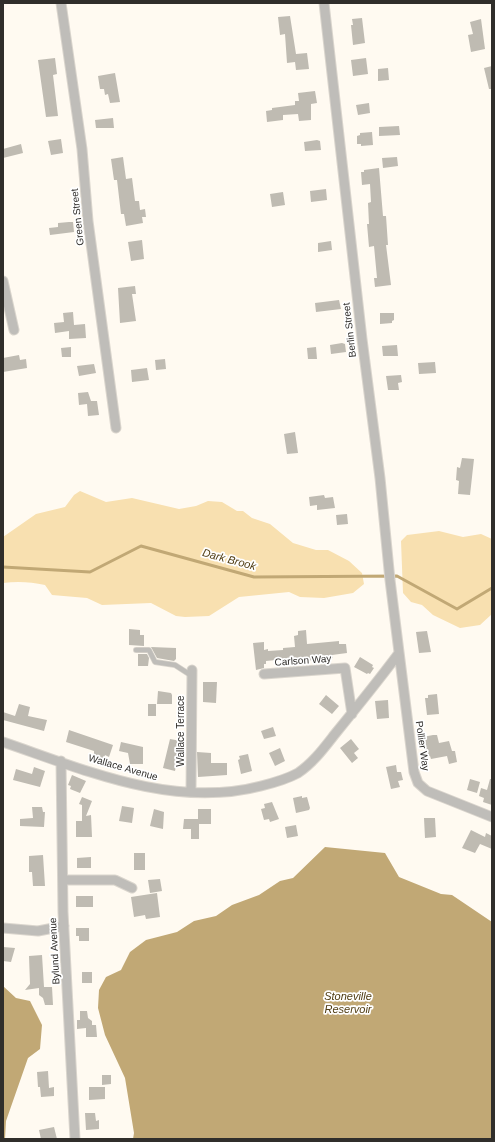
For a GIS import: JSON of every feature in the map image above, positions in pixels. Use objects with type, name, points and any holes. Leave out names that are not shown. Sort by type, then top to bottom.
[{"type":"street","name":"Green Street","points":[[61,3],[82,149],[88,221],[116,428]]},
{"type":"street","name":"Berlin Street","points":[[324,3],[399,653]]},
{"type":"street","points":[[3,281],[14,330]]},
{"type":"street","name":"Wallace Avenue","points":[[3,742],[139,786],[168,791],[192,792],[246,789],[292,775],[314,760],[399,653]]},
{"type":"street","name":"Pollier Way","points":[[399,653],[414,769],[417,780],[427,791],[492,817]]},
{"type":"street","name":"Carlson Way","points":[[264,674],[345,668],[352,714]]},
{"type":"street","name":"Wallace Terrace","points":[[192,673],[192,792]]},
{"type":"street","name":"Bylund Avenue","points":[[61,761],[64,926],[74,1139]]},
{"type":"street","points":[[63,880],[115,880],[132,888]]},
{"type":"street","points":[[3,928],[38,931],[64,926]]},
{"type":"lane","points":[[136,650],[149,650],[155,662],[175,666],[192,673]]},
{"type":"shaded area","points":[[80,491],[106,502],[132,498],[179,509],[196,506],[208,501],[222,502],[237,511],[243,511],[252,518],[270,524],[293,543],[316,550],[328,550],[349,561],[362,573],[364,584],[353,593],[324,598],[300,597],[289,592],[239,597],[209,616],[185,617],[176,616],[151,603],[102,605],[87,598],[52,595],[45,585],[24,582],[3,583],[3,537],[36,514],[65,507],[74,495]]},
{"type":"shaded area","points":[[439,531],[463,537],[481,534],[492,539],[492,614],[480,625],[460,628],[433,615],[422,605],[411,602],[403,593],[401,541],[407,535]]},
{"type":"water","name":"Stoneville Reservoir","points":[[325,847],[385,853],[399,877],[441,894],[452,895],[492,922],[492,1139],[133,1139],[134,1133],[125,1078],[105,1035],[98,1008],[99,990],[106,977],[121,970],[130,952],[146,940],[177,932],[194,921],[216,916],[232,905],[259,895],[280,881],[293,878]]},
{"type":"water","points":[[3,986],[16,998],[30,1001],[42,1025],[40,1049],[28,1058],[6,1121],[5,1139],[3,1139]]},
{"type":"building","points":[[290,16],[296,54],[307,53],[309,69],[296,70],[295,62],[287,63],[285,34],[280,35],[278,17]]},
{"type":"building","points":[[362,18],[365,43],[353,45],[351,25],[353,25],[352,19]]},
{"type":"building","points":[[481,19],[485,49],[471,52],[468,35],[473,34],[470,22]]},
{"type":"building","points":[[55,58],[57,74],[53,75],[58,116],[46,117],[38,60]]},
{"type":"building","points":[[366,58],[368,74],[353,76],[351,60]]},
{"type":"building","points":[[492,66],[492,89],[489,89],[484,68]]},
{"type":"building","points":[[388,68],[389,80],[378,81],[378,69]]},
{"type":"building","points":[[115,73],[120,102],[110,103],[108,94],[105,95],[104,89],[100,89],[98,76]]},
{"type":"building","points":[[315,91],[317,103],[311,104],[311,120],[299,121],[298,114],[283,115],[283,120],[267,122],[266,111],[272,110],[272,108],[295,105],[295,101],[299,101],[298,93]]},
{"type":"building","points":[[369,103],[370,113],[358,115],[356,105]]},
{"type":"building","points":[[113,118],[114,128],[96,128],[95,120]]},
{"type":"building","points":[[399,126],[400,135],[379,136],[379,127]]},
{"type":"building","points":[[372,132],[373,145],[361,146],[361,144],[357,144],[357,136],[360,135],[360,133]]},
{"type":"building","points":[[61,139],[63,153],[51,155],[48,141]]},
{"type":"building","points":[[320,141],[321,150],[305,151],[304,142]]},
{"type":"building","points":[[21,144],[23,153],[3,158],[3,149]]},
{"type":"building","points":[[123,157],[126,179],[132,178],[135,201],[139,201],[140,210],[145,209],[146,217],[142,217],[143,223],[126,226],[124,214],[121,214],[117,180],[114,180],[111,159]]},
{"type":"building","points":[[397,157],[398,166],[383,168],[382,158]]},
{"type":"building","points":[[379,168],[383,216],[386,216],[388,245],[386,245],[391,285],[375,287],[374,278],[377,278],[374,246],[369,247],[367,224],[369,224],[368,203],[371,202],[370,184],[362,185],[361,172],[364,172],[364,170]]},
{"type":"building","points":[[326,189],[327,200],[311,202],[310,191]]},
{"type":"building","points":[[283,192],[285,205],[272,207],[270,194]]},
{"type":"building","points":[[73,222],[74,232],[50,235],[49,228],[58,227],[58,223]]},
{"type":"building","points":[[142,240],[144,259],[131,261],[128,242]]},
{"type":"building","points":[[331,241],[332,250],[318,252],[318,243]]},
{"type":"building","points":[[135,286],[136,294],[132,294],[136,321],[120,323],[118,288]]},
{"type":"building","points":[[339,300],[341,309],[316,312],[315,303]]},
{"type":"building","points":[[73,312],[74,325],[85,324],[86,338],[69,339],[69,331],[55,333],[54,323],[64,322],[63,313]]},
{"type":"building","points":[[380,313],[394,313],[394,320],[392,323],[380,324]]},
{"type":"building","points":[[345,344],[346,352],[331,354],[330,345]]},
{"type":"building","points":[[397,345],[398,356],[383,356],[382,346]]},
{"type":"building","points":[[71,347],[71,357],[62,357],[61,348]]},
{"type":"building","points":[[316,347],[317,359],[308,359],[307,348]]},
{"type":"building","points":[[19,355],[20,360],[26,359],[27,368],[3,372],[3,358]]},
{"type":"building","points":[[165,359],[166,369],[156,370],[155,360]]},
{"type":"building","points":[[435,362],[436,373],[419,374],[418,363]]},
{"type":"building","points":[[94,364],[96,373],[79,376],[77,366]]},
{"type":"building","points":[[147,368],[149,380],[132,382],[131,370]]},
{"type":"building","points":[[401,375],[402,382],[398,383],[399,390],[388,390],[386,376]]},
{"type":"building","points":[[88,392],[91,401],[97,401],[99,415],[88,416],[87,404],[79,405],[78,393]]},
{"type":"building","points":[[295,432],[298,453],[287,454],[284,434]]},
{"type":"building","points":[[462,458],[474,459],[470,495],[458,494],[459,481],[456,480],[457,467],[460,468]]},
{"type":"building","points":[[324,495],[325,498],[333,497],[335,508],[317,510],[317,505],[310,506],[309,497]]},
{"type":"building","points":[[347,514],[348,524],[337,525],[336,515]]},
{"type":"building","points":[[129,629],[140,630],[140,635],[144,635],[144,646],[129,645]]},
{"type":"building","points":[[306,630],[307,644],[339,641],[339,644],[346,644],[347,653],[332,655],[333,658],[321,660],[297,661],[296,658],[266,661],[264,668],[256,670],[253,643],[264,642],[264,650],[268,649],[268,651],[283,650],[283,648],[295,647],[294,636],[298,635],[298,631]]},
{"type":"building","points":[[427,631],[431,652],[419,653],[416,632]]},
{"type":"building","points":[[151,647],[176,648],[176,659],[174,661],[157,658]]},
{"type":"building","points":[[138,654],[147,654],[149,658],[148,666],[138,666]]},
{"type":"building","points":[[360,657],[373,665],[372,667],[374,668],[370,674],[367,674],[354,667]]},
{"type":"building","points":[[203,682],[217,682],[216,703],[203,702]]},
{"type":"building","points":[[158,691],[171,693],[172,704],[157,704]]},
{"type":"building","points":[[437,694],[439,714],[427,715],[425,698],[428,698],[428,695]]},
{"type":"building","points":[[326,695],[339,706],[332,714],[319,704]]},
{"type":"building","points":[[388,700],[389,718],[377,719],[375,701]]},
{"type":"building","points":[[19,704],[30,707],[28,716],[47,720],[44,731],[3,720],[3,712],[15,716]]},
{"type":"building","points":[[148,704],[156,704],[156,716],[148,716]]},
{"type":"building","points":[[273,727],[276,736],[264,739],[261,731]]},
{"type":"building","points":[[69,730],[113,745],[109,757],[105,755],[104,759],[94,756],[94,751],[66,742]]},
{"type":"building","points":[[437,735],[439,743],[449,741],[452,751],[455,751],[457,762],[449,764],[447,756],[431,759],[430,756],[425,757],[423,737]]},
{"type":"building","points":[[170,739],[181,741],[175,771],[163,768]]},
{"type":"building","points":[[351,739],[359,749],[354,753],[358,758],[352,763],[340,748]]},
{"type":"building","points":[[121,742],[143,747],[143,764],[130,764],[128,753],[119,751]]},
{"type":"building","points":[[280,748],[285,761],[275,766],[269,753]]},
{"type":"building","points":[[197,752],[211,753],[211,763],[227,763],[227,775],[198,777]]},
{"type":"building","points":[[248,754],[252,771],[241,774],[238,760],[240,759],[239,756]]},
{"type":"building","points":[[396,765],[397,772],[401,772],[403,780],[398,781],[400,787],[391,789],[386,767]]},
{"type":"building","points":[[34,767],[45,771],[40,787],[13,780],[16,769],[32,774]]},
{"type":"building","points":[[72,775],[86,781],[80,793],[70,789],[71,786],[68,785]]},
{"type":"building","points":[[470,779],[480,782],[477,793],[467,790]]},
{"type":"building","points":[[490,779],[492,779],[492,805],[483,802],[484,798],[479,796],[481,788],[487,790]]},
{"type":"building","points":[[302,796],[302,798],[307,797],[310,808],[309,810],[296,813],[293,798]]},
{"type":"building","points":[[82,797],[92,801],[86,816],[91,815],[92,837],[76,837],[76,821],[82,821],[82,805],[79,804]]},
{"type":"building","points":[[272,802],[279,819],[270,822],[269,819],[264,820],[261,809],[265,808],[264,804]]},
{"type":"building","points":[[122,806],[134,808],[132,823],[119,821]]},
{"type":"building","points":[[32,807],[42,807],[43,812],[45,812],[44,827],[20,826],[20,819],[33,818]]},
{"type":"building","points":[[154,809],[164,812],[163,829],[150,826]]},
{"type":"building","points":[[198,809],[211,809],[211,824],[199,824],[199,839],[191,839],[191,829],[183,829],[184,819],[198,819]]},
{"type":"building","points":[[424,818],[435,818],[436,837],[425,838]]},
{"type":"building","points":[[296,825],[298,836],[287,838],[285,827]]},
{"type":"building","points":[[471,830],[485,837],[486,833],[492,836],[492,849],[480,844],[475,853],[462,848]]},
{"type":"building","points":[[134,853],[145,853],[145,870],[134,870]]},
{"type":"building","points":[[43,855],[45,886],[33,886],[32,872],[29,872],[29,856]]},
{"type":"building","points":[[91,857],[91,868],[77,868],[77,858]]},
{"type":"building","points":[[160,879],[162,891],[150,893],[148,880]]},
{"type":"building","points":[[157,893],[160,917],[146,919],[145,915],[134,917],[131,897]]},
{"type":"building","points":[[76,896],[93,896],[93,907],[76,907]]},
{"type":"building","points":[[76,928],[89,928],[89,941],[79,941],[79,936],[76,936]]},
{"type":"building","points":[[3,947],[15,948],[11,962],[3,961]]},
{"type":"building","points":[[42,955],[44,987],[52,987],[53,1005],[45,1005],[43,998],[39,995],[39,988],[25,990],[30,984],[29,956]]},
{"type":"building","points":[[82,972],[92,972],[92,983],[82,983]]},
{"type":"building","points":[[80,1011],[87,1011],[88,1018],[92,1021],[92,1025],[96,1025],[97,1037],[86,1037],[86,1028],[77,1029],[77,1020],[80,1020]]},
{"type":"building","points":[[48,1071],[49,1088],[54,1087],[54,1096],[41,1097],[40,1087],[38,1087],[37,1072]]},
{"type":"building","points":[[102,1075],[111,1075],[111,1084],[102,1085]]},
{"type":"building","points":[[89,1087],[105,1087],[105,1099],[89,1100]]},
{"type":"building","points":[[85,1113],[95,1113],[96,1121],[99,1120],[99,1129],[86,1130]]},
{"type":"building","points":[[54,1127],[57,1139],[41,1139],[39,1130]]},
{"type":"waterway","name":"Dark Brook","points":[[3,567],[90,572],[141,546],[254,577],[397,576],[457,609],[492,588]]}]
